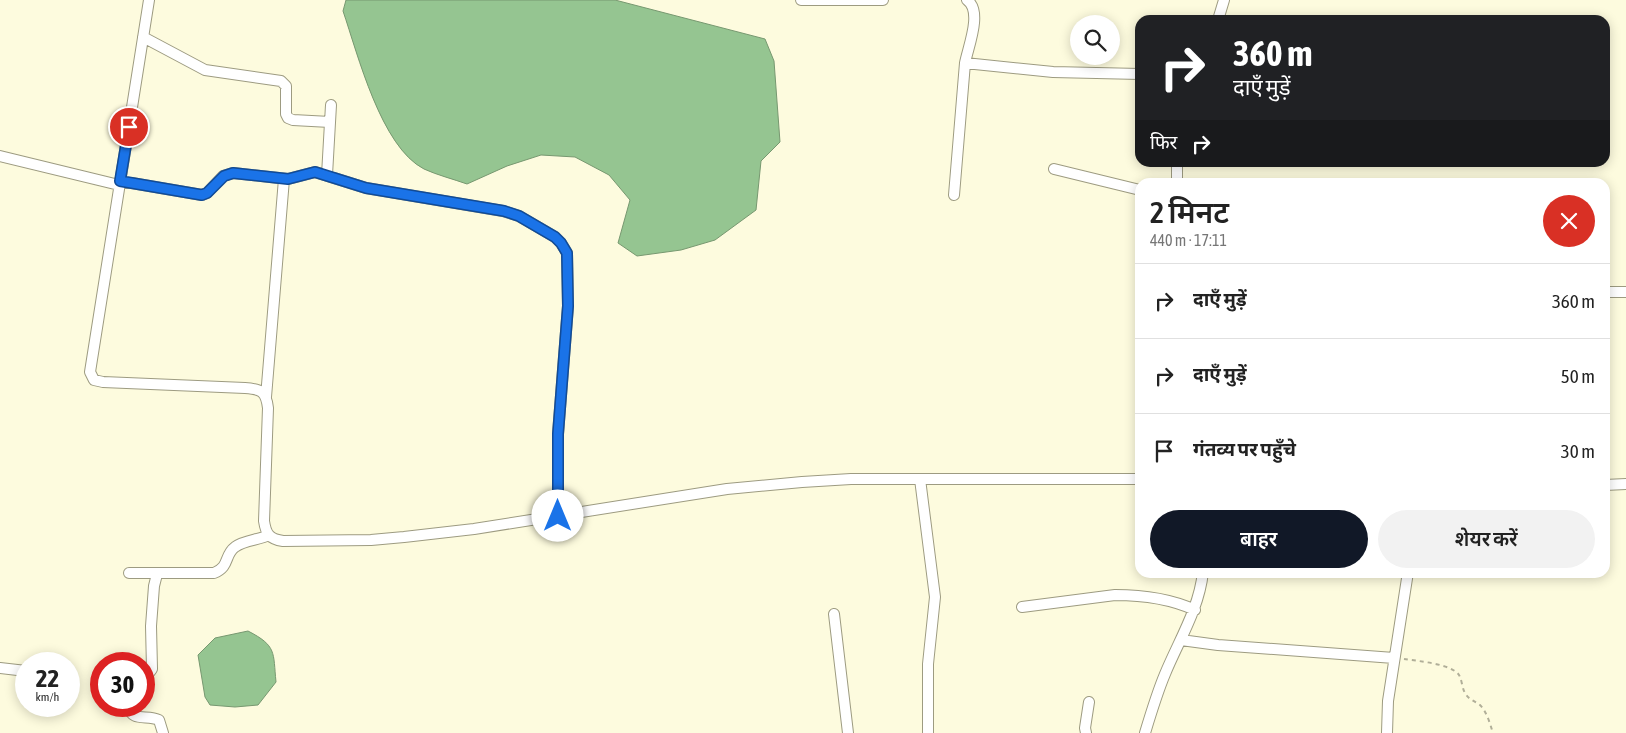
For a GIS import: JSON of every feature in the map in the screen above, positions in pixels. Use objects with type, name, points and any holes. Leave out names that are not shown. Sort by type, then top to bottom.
[{"type":"street","points":[[149,0],[90,372],[94,380],[103,382],[245,388],[260,390],[266,397]]},
{"type":"street","points":[[801,0],[883,0]]},
{"type":"street","points":[[954,195],[965,64],[975,13],[973,6],[967,0]]},
{"type":"street","points":[[1220,15],[1224,0]]},
{"type":"street","points":[[143,37],[205,70],[281,81],[286,86],[286,114],[288,118],[292,120],[330,122]]},
{"type":"street","points":[[965,64],[1053,72],[1135,74]]},
{"type":"street","points":[[328,175],[331,106]]},
{"type":"street","points":[[0,156],[120,183],[199,195],[207,193],[224,176],[233,173],[284,179],[311,172],[328,175],[366,188],[512,213],[555,237],[564,248],[568,260],[568,306],[558,434],[558,516]]},
{"type":"street","points":[[1054,169],[1135,189]]},
{"type":"street","points":[[284,179],[266,397],[268,408],[264,521],[269,535],[274,540],[371,540],[474,529],[759,485],[851,479],[1135,479]]},
{"type":"street","points":[[1610,292],[1626,292]]},
{"type":"street","points":[[920,479],[935,597],[928,664],[928,733]]},
{"type":"street","points":[[1610,485],[1626,484]]},
{"type":"street","points":[[129,573],[214,573],[226,565],[234,547],[269,535]]},
{"type":"street","points":[[152,652],[151,626],[154,586],[157,574]]},
{"type":"street","points":[[1145,733],[1152,706],[1164,674],[1195,610],[1202,578]]},
{"type":"street","points":[[1387,733],[1388,701],[1407,578]]},
{"type":"street","points":[[1022,607],[1115,595],[1130,595],[1176,602],[1195,610]]},
{"type":"street","points":[[834,614],[848,733]]},
{"type":"street","points":[[1181,640],[1218,645],[1394,658]]},
{"type":"street","points":[[0,668],[15,670]]},
{"type":"street","points":[[1086,733],[1089,702]]},
{"type":"street","points":[[135,717],[159,720],[163,733]]},
{"type":"path","points":[[1394,658],[1421,661],[1454,670],[1460,676],[1465,693],[1486,712],[1493,733]]},
{"type":"shaded area","points":[[346,0],[615,0],[765,39],[774,61],[780,142],[761,161],[756,210],[715,240],[681,250],[637,256],[618,243],[630,200],[609,175],[575,157],[541,155],[507,166],[467,184],[424,169],[409,158],[395,141],[383,121],[364,75],[343,11]]},
{"type":"shaded area","points":[[248,631],[264,641],[272,651],[276,682],[258,705],[235,707],[210,705],[205,697],[198,655],[215,638]]},
{"type":"route","points":[[129,127],[120,181],[202,195],[207,193],[224,176],[233,173],[240,172],[288,179],[308,173],[320,172],[366,188],[512,213],[555,237],[567,253],[568,260],[566,342],[558,434],[558,516]]}]
